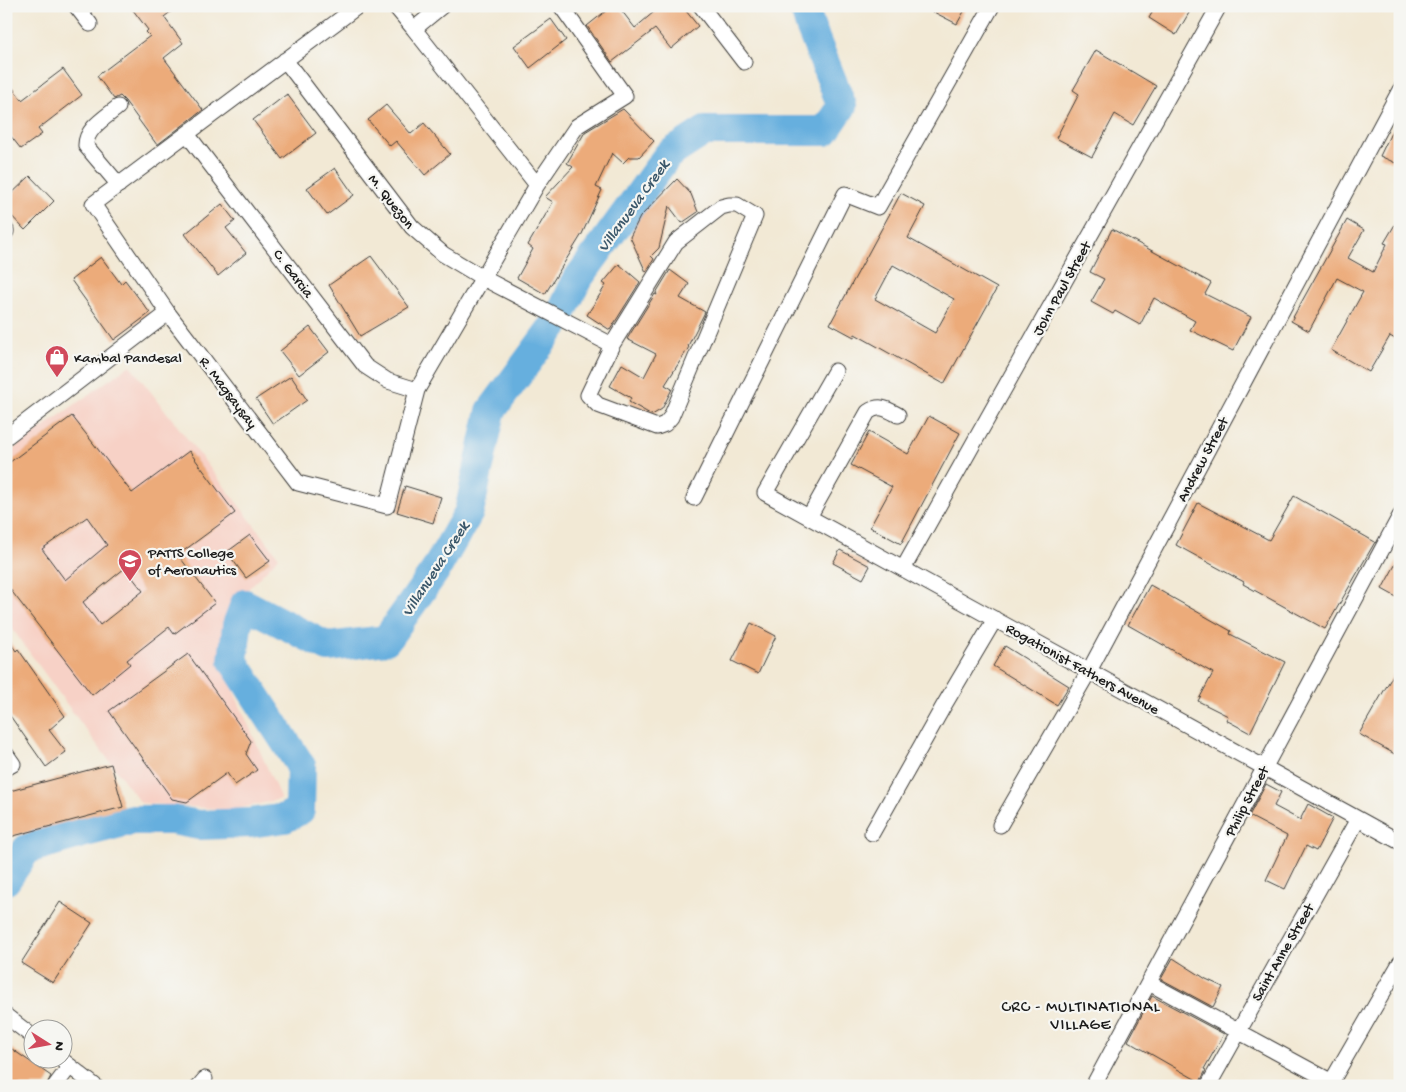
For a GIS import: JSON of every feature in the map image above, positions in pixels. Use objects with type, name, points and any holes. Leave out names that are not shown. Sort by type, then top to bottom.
[{"type":"street","points":[[76,6],[90,24]]},
{"type":"street","name":"R. Magsaysay","points":[[358,6],[93,204],[168,313],[298,483],[387,506],[417,390],[537,185],[577,126],[625,96],[562,7]]},
{"type":"street","points":[[394,6],[414,28],[537,185]]},
{"type":"street","points":[[414,28],[442,6]]},
{"type":"street","points":[[701,6],[744,62]]},
{"type":"street","points":[[694,498],[845,194],[878,207],[992,6]]},
{"type":"street","name":"John Paul Street","points":[[903,569],[1219,6]]},
{"type":"street","name":"M. Quezon","points":[[285,60],[412,227],[443,254],[483,278],[612,345]]},
{"type":"street","name":"Andrew Street","points":[[1000,825],[1089,671],[1400,90]]},
{"type":"street","points":[[118,107],[87,136],[86,146],[119,185]]},
{"type":"street","name":"C. Garcia","points":[[187,134],[365,366],[388,381],[417,390]]},
{"type":"street","points":[[736,205],[755,216],[671,417],[665,424],[657,427],[592,401],[588,395],[612,345],[676,242],[721,207],[736,205]]},
{"type":"street","points":[[6,437],[168,313]]},
{"type":"street","name":"Rogationist Fathers Avenue","points":[[835,371],[765,493],[1400,842]]},
{"type":"street","points":[[809,517],[868,412],[875,407],[885,408],[898,415]]},
{"type":"street","name":"Philip Street","points":[[1093,1086],[1400,516]]},
{"type":"street","points":[[872,833],[943,707],[995,620]]},
{"type":"street","points":[[6,754],[13,764],[6,768]]},
{"type":"street","name":"Saint Anne Street","points":[[1208,1086],[1358,819]]},
{"type":"street","points":[[1148,982],[1330,1084],[1400,963]]},
{"type":"street","points":[[6,1016],[22,1028]]},
{"type":"street","points":[[72,1068],[95,1086]]},
{"type":"street","points":[[55,1086],[63,1070]]},
{"type":"shaded area","name":"PATTS College of Aeronautics","points":[[130,365],[279,557],[230,608],[225,628],[222,665],[281,799],[232,810],[141,803],[6,620],[6,454]]},
{"type":"building","points":[[130,6],[178,6],[164,17],[183,43],[164,58],[203,110],[157,145],[125,101],[120,96],[114,99],[97,76],[150,36],[146,32],[148,30]]},
{"type":"building","points":[[612,6],[618,6],[635,28],[661,6],[682,6],[698,26],[671,49],[655,29],[612,62],[587,26]]},
{"type":"building","points":[[922,6],[967,6],[957,24]]},
{"type":"building","points":[[1156,6],[1193,6],[1176,35],[1149,18]]},
{"type":"building","points":[[551,19],[566,40],[530,68],[514,46]]},
{"type":"building","points":[[1096,50],[1156,86],[1133,125],[1115,114],[1092,157],[1056,138],[1079,94],[1073,90]]},
{"type":"building","points":[[63,69],[82,95],[38,129],[42,134],[21,149],[6,130],[6,79],[22,100]]},
{"type":"building","points":[[287,94],[316,133],[282,159],[253,120]]},
{"type":"building","points":[[386,105],[411,134],[424,123],[450,154],[425,175],[396,141],[390,146],[368,120]]},
{"type":"building","points":[[623,109],[654,141],[639,157],[629,157],[623,163],[612,153],[596,187],[602,190],[582,234],[545,294],[517,278],[533,249],[528,245],[553,202],[545,197],[573,167],[567,163],[585,132]]},
{"type":"building","points":[[1400,114],[1400,165],[1380,156]]},
{"type":"building","points":[[335,168],[354,195],[327,215],[307,188]]},
{"type":"building","points":[[30,176],[54,201],[25,230],[6,210],[6,199]]},
{"type":"building","points":[[677,179],[691,194],[698,212],[682,223],[669,206],[659,248],[651,256],[654,259],[646,272],[630,237],[640,217]]},
{"type":"building","points":[[901,193],[925,206],[908,238],[997,288],[944,384],[855,334],[854,337],[830,324]],"holes":[[[893,265],[954,299],[935,333],[875,299]]]},
{"type":"building","points":[[222,204],[235,221],[226,228],[246,253],[218,276],[185,234]]},
{"type":"building","points":[[1400,216],[1400,342],[1390,336],[1369,372],[1331,350],[1363,292],[1337,278],[1309,331],[1291,321],[1347,220],[1364,230],[1348,258],[1373,272],[1387,244],[1384,243]]},
{"type":"building","points":[[1112,229],[1211,283],[1205,294],[1251,317],[1233,351],[1190,330],[1195,321],[1154,298],[1140,325],[1115,311],[1113,314],[1091,302],[1104,279],[1090,272]]},
{"type":"building","points":[[371,256],[409,307],[360,336],[329,285]]},
{"type":"building","points":[[101,257],[121,284],[125,280],[150,313],[114,340],[71,280]]},
{"type":"building","points":[[619,264],[640,282],[610,330],[587,315],[606,285],[603,283]]},
{"type":"building","points":[[670,270],[689,284],[680,298],[705,312],[689,347],[665,385],[672,389],[662,409],[652,415],[629,402],[631,398],[610,386],[622,364],[644,377],[656,354],[627,339],[655,294],[657,295],[656,293]]},
{"type":"building","points":[[310,327],[329,352],[299,375],[280,351]]},
{"type":"building","points":[[291,376],[307,400],[273,424],[256,399]]},
{"type":"building","points":[[72,416],[132,493],[189,451],[235,513],[178,555],[215,603],[174,634],[169,627],[127,660],[130,664],[92,695],[6,584],[6,465]],"holes":[[[87,517],[107,545],[65,580],[42,549]],[[125,568],[143,591],[100,625],[83,602]]]},
{"type":"building","points":[[929,416],[960,433],[901,544],[870,527],[892,487],[851,465],[869,432],[908,454]]},
{"type":"building","points":[[405,486],[441,497],[433,523],[397,512]]},
{"type":"building","points":[[1294,496],[1375,542],[1325,629],[1176,545],[1198,503],[1269,540]]},
{"type":"building","points":[[250,535],[270,561],[246,578],[227,552]]},
{"type":"building","points":[[840,550],[870,566],[863,579],[833,563]]},
{"type":"building","points":[[1400,556],[1400,599],[1382,589]]},
{"type":"building","points":[[1150,585],[1231,631],[1230,634],[1285,662],[1250,733],[1226,720],[1228,716],[1198,701],[1213,673],[1128,625]]},
{"type":"building","points":[[751,623],[776,636],[758,674],[732,661]]},
{"type":"building","points":[[6,637],[16,651],[18,649],[65,716],[49,730],[66,752],[46,767],[6,710]]},
{"type":"building","points":[[1005,646],[1069,686],[1057,705],[993,666]]},
{"type":"building","points":[[188,654],[251,741],[246,754],[257,770],[235,785],[227,773],[187,802],[172,799],[109,711]]},
{"type":"building","points":[[1400,663],[1400,757],[1359,734]]},
{"type":"building","points":[[111,764],[123,807],[6,838],[6,792]]},
{"type":"building","points":[[1266,784],[1281,792],[1274,806],[1300,820],[1308,804],[1333,818],[1316,851],[1306,846],[1285,889],[1266,880],[1287,836],[1249,816]]},
{"type":"building","points":[[60,902],[92,923],[53,983],[21,963]]},
{"type":"building","points":[[1173,958],[1206,979],[1223,987],[1213,1007],[1161,979]]},
{"type":"building","points":[[1152,996],[1224,1034],[1204,1069],[1206,1070],[1200,1082],[1128,1041]]},
{"type":"building","points":[[6,1045],[22,1056],[22,1070],[42,1070],[51,1076],[46,1086],[15,1086],[6,1079]]},
{"type":"waterway","name":"Villanueva Creek","points":[[6,880],[27,849],[132,820],[172,820],[199,825],[250,823],[285,818],[300,810],[301,766],[233,661],[237,625],[245,604],[328,647],[386,640],[435,571],[469,512],[491,411],[558,320],[577,280],[668,155],[705,131],[825,131],[842,106],[804,6]]},
{"type":"place","name":"Kambal Pandesal","points":[[57,378]]},
{"type":"place","name":"PATTS College of Aeronautics","points":[[130,582]]},
{"type":"district","name":"CRC - MULTINATIONAL VILLAGE","points":[[1081,1014]]}]
